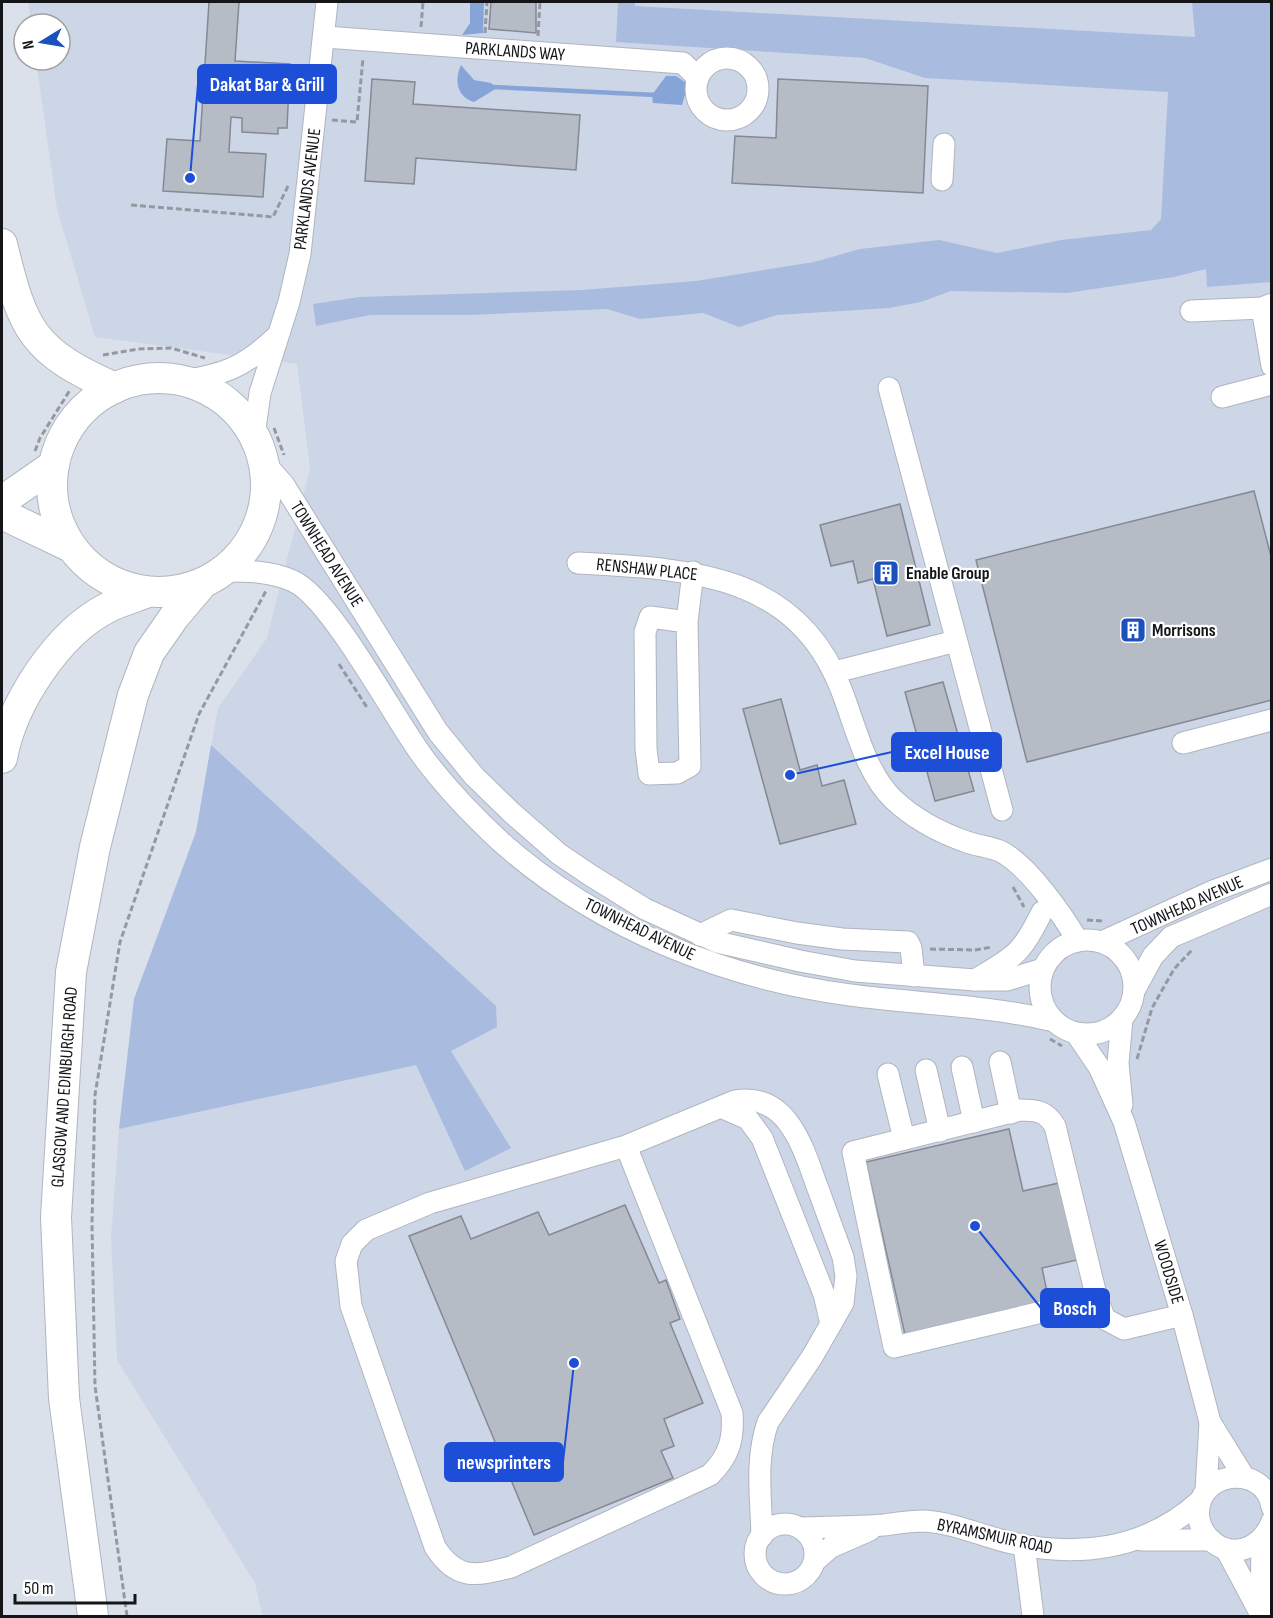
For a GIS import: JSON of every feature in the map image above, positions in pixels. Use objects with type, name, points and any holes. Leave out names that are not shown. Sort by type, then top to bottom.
[{"type":"highway","points":[[2,244],[29,328],[40,344],[81,372],[115,388]]},
{"type":"highway","points":[[2,501],[60,445],[82,411],[115,388],[148,379],[183,381],[205,388],[225,400],[269,446]]},
{"type":"highway","name":"GLASGOW AND EDINBURGH ROAD","points":[[93,1617],[64,1398],[56,1217],[71,972],[95,846],[133,695],[148,653],[174,616],[245,549],[260,522],[269,446]]},
{"type":"highway","points":[[44,460],[52,486],[54,508],[71,547],[105,578],[126,588],[167,593],[213,578]]},
{"type":"highway","points":[[2,514],[71,547]]},
{"type":"highway","points":[[2,758],[18,708],[45,663],[81,626],[108,607],[148,592]]},
{"type":"street","name":"PARKLANDS AVENUE","points":[[269,446],[260,393],[289,302],[300,254],[326,37],[327,2]]},
{"type":"street","name":"PARKLANDS WAY","points":[[326,37],[684,63],[698,78]]},
{"type":"street","points":[[942,180],[945,144]]},
{"type":"street","points":[[1191,311],[1267,306],[1272,366]]},
{"type":"street","points":[[183,381],[218,375],[239,367],[276,337]]},
{"type":"street","points":[[1222,397],[1272,384]]},
{"type":"street","points":[[889,388],[1002,810]]},
{"type":"street","name":"TOWNHEAD AVENUE","points":[[269,446],[284,485],[438,732],[474,776],[512,813],[567,859],[645,909],[700,935],[717,942],[800,961],[855,971],[975,980],[1007,980],[1047,963]]},
{"type":"street","name":"RENSHAW PLACE","points":[[578,563],[684,570],[742,585],[788,614],[806,631],[835,672],[872,770],[892,798],[923,822],[966,842],[1001,852],[1056,905],[1078,941]]},
{"type":"street","points":[[684,570],[687,622],[690,766],[677,773],[649,774],[646,749],[645,632],[650,617],[687,622]]},
{"type":"street","name":"TOWNHEAD AVENUE","points":[[213,578],[270,573],[294,581],[302,587],[331,617],[389,708],[454,796],[502,842],[551,882],[608,917],[693,956],[733,971],[763,978],[850,995],[990,1008],[1054,1021]]},
{"type":"street","points":[[835,672],[956,641]]},
{"type":"street","points":[[1183,743],[1272,720]]},
{"type":"street","name":"TOWNHEAD AVENUE","points":[[1102,942],[1213,891],[1272,869]]},
{"type":"street","points":[[1036,886],[1042,912],[1047,963],[1040,997],[1045,1010],[1054,1021],[1076,1034],[1101,1033],[1122,1019],[1130,1006],[1134,990],[1132,975],[1126,961],[1116,950],[1102,942],[1078,941],[1063,946],[1047,963]]},
{"type":"street","name":"TOWNHEAD AVENUE","points":[[1134,990],[1153,956],[1171,937],[1272,894]]},
{"type":"street","points":[[975,980],[1015,956],[1026,944],[1042,912]]},
{"type":"street","name":"TOWNHEAD AVENUE","points":[[700,935],[731,920],[808,935],[908,942],[914,976]]},
{"type":"street","name":"WOODSIDE","points":[[1122,1019],[1118,1063],[1124,1122]]},
{"type":"street","name":"WOODSIDE","points":[[1076,1034],[1099,1067],[1124,1122],[1182,1315],[1210,1422],[1200,1522],[1218,1545],[1261,1616]]},
{"type":"street","points":[[1000,1062],[1011,1113]]},
{"type":"street","points":[[962,1067],[974,1122]]},
{"type":"street","points":[[927,1070],[940,1131]]},
{"type":"street","points":[[888,1074],[904,1139]]},
{"type":"street","points":[[626,1146],[732,1413],[734,1431],[731,1446],[724,1461],[710,1475],[512,1567],[486,1573],[463,1573],[446,1564],[435,1547],[351,1306],[346,1261],[352,1244],[366,1230],[430,1203],[626,1146],[746,1099],[764,1102],[783,1116],[799,1138],[843,1257],[846,1276],[843,1303],[768,1422],[760,1455],[762,1536]]},
{"type":"street","points":[[723,1107],[748,1119],[762,1138],[824,1294],[831,1324]]},
{"type":"street","points":[[1097,1299],[894,1347],[853,1152],[1011,1113],[1036,1110],[1048,1115],[1055,1126],[1097,1299],[1105,1319],[1124,1329],[1182,1315]]},
{"type":"street","name":"WOODSIDE","points":[[1210,1422],[1258,1484],[1272,1507]]},
{"type":"street","points":[[1203,1496],[1223,1479],[1258,1484]]},
{"type":"street","points":[[761,1489],[814,1543],[814,1562]]},
{"type":"street","name":"BYRAMSMUIR ROAD","points":[[885,1525],[831,1547],[814,1562],[811,1571],[796,1582],[787,1584],[769,1579],[762,1573],[755,1556],[762,1536],[774,1526],[885,1525],[923,1521],[949,1524],[1024,1545],[1067,1551],[1101,1549],[1139,1540],[1185,1515],[1203,1496]]},
{"type":"street","name":"WOODSIDE","points":[[1218,1545],[1246,1549],[1269,1526]]},
{"type":"street","name":"WOODSIDE","points":[[1261,1616],[1269,1526]]},
{"type":"street","name":"BYRAMSMUIR ROAD","points":[[1139,1540],[1218,1545]]},
{"type":"street","points":[[1024,1545],[1033,1617]]},
{"type":"path","points":[[419,44],[423,2]]},
{"type":"path","points":[[485,27],[487,2]]},
{"type":"path","points":[[538,31],[540,2]]},
{"type":"path","points":[[131,205],[273,217]]},
{"type":"path","points":[[44,460],[39,438],[81,372],[88,352],[105,356],[138,349],[171,348],[213,360]]},
{"type":"path","points":[[128,1617],[95,1386],[92,1223],[94,1095],[120,942],[199,714],[264,595],[270,573]]},
{"type":"shaded area","points":[[28,2],[1271,2],[1271,1616],[262,1616],[255,1583],[117,1360],[111,1237],[119,1129],[134,999],[196,832],[218,708],[267,638],[310,469],[297,364],[95,337],[57,209],[38,72],[72,72],[72,12],[29,12]]},
{"type":"shaded area","points":[[470,2],[484,2],[483,33],[462,35],[470,23]]},
{"type":"shaded area","points":[[618,2],[635,2],[635,6],[1195,37],[1192,2],[1271,2],[1271,282],[1207,287],[1206,269],[1174,277],[1067,293],[951,291],[921,302],[889,308],[777,315],[739,327],[703,313],[640,319],[607,309],[471,315],[370,315],[316,326],[313,304],[359,297],[581,290],[696,281],[814,262],[860,249],[939,240],[997,253],[1061,240],[1151,230],[1161,219],[1168,92],[925,78],[865,58],[616,42]]},
{"type":"shaded area","points":[[461,65],[474,80],[491,83],[497,88],[474,102],[468,100],[458,87]]},
{"type":"shaded area","points":[[666,76],[676,76],[685,82],[682,105],[653,103],[652,95]]},
{"type":"shaded area","points":[[211,745],[496,1006],[497,1027],[451,1051],[511,1148],[465,1171],[416,1065],[119,1129],[134,999],[196,832]]},
{"type":"building","points":[[209,2],[239,2],[235,61],[290,64],[287,128],[278,128],[278,134],[242,132],[242,118],[231,117],[229,152],[266,154],[263,197],[163,191],[167,139],[200,141]]},
{"type":"building","points":[[491,2],[536,2],[536,33],[489,29]]},
{"type":"building","points":[[372,79],[415,82],[413,104],[580,115],[576,170],[416,158],[414,184],[365,181]]},
{"type":"building","points":[[778,79],[928,86],[923,193],[732,183],[735,136],[776,138]]},
{"type":"building","name":"Morrisons","points":[[1254,491],[1272,560],[1272,700],[1027,762],[976,560]]},
{"type":"building","name":"Enable Group","points":[[900,504],[930,625],[887,636],[873,579],[858,583],[853,561],[831,566],[820,525]]},
{"type":"building","points":[[943,682],[974,791],[935,801],[905,692]]},
{"type":"building","points":[[781,699],[800,770],[817,765],[822,786],[844,780],[856,824],[780,844],[743,709]]},
{"type":"building","points":[[1009,1129],[1023,1191],[1059,1183],[1077,1260],[1042,1268],[1050,1306],[906,1339],[866,1162]]},
{"type":"building","points":[[625,1205],[659,1283],[666,1280],[680,1319],[670,1323],[703,1403],[664,1419],[674,1446],[661,1451],[673,1478],[534,1535],[409,1236],[461,1216],[471,1239],[538,1212],[549,1235]]},
{"type":"waterway","points":[[493,87],[656,95]]},
{"type":"place","name":"Dakat Bar & Grill","points":[[190,178]]},
{"type":"place","name":"Enable Group","points":[[886,573]]},
{"type":"place","name":"Morrisons","points":[[1133,630]]},
{"type":"place","name":"Excel House","points":[[790,775]]},
{"type":"place","name":"Bosch","points":[[975,1226]]},
{"type":"place","name":"newsprinters","points":[[574,1363]]}]
